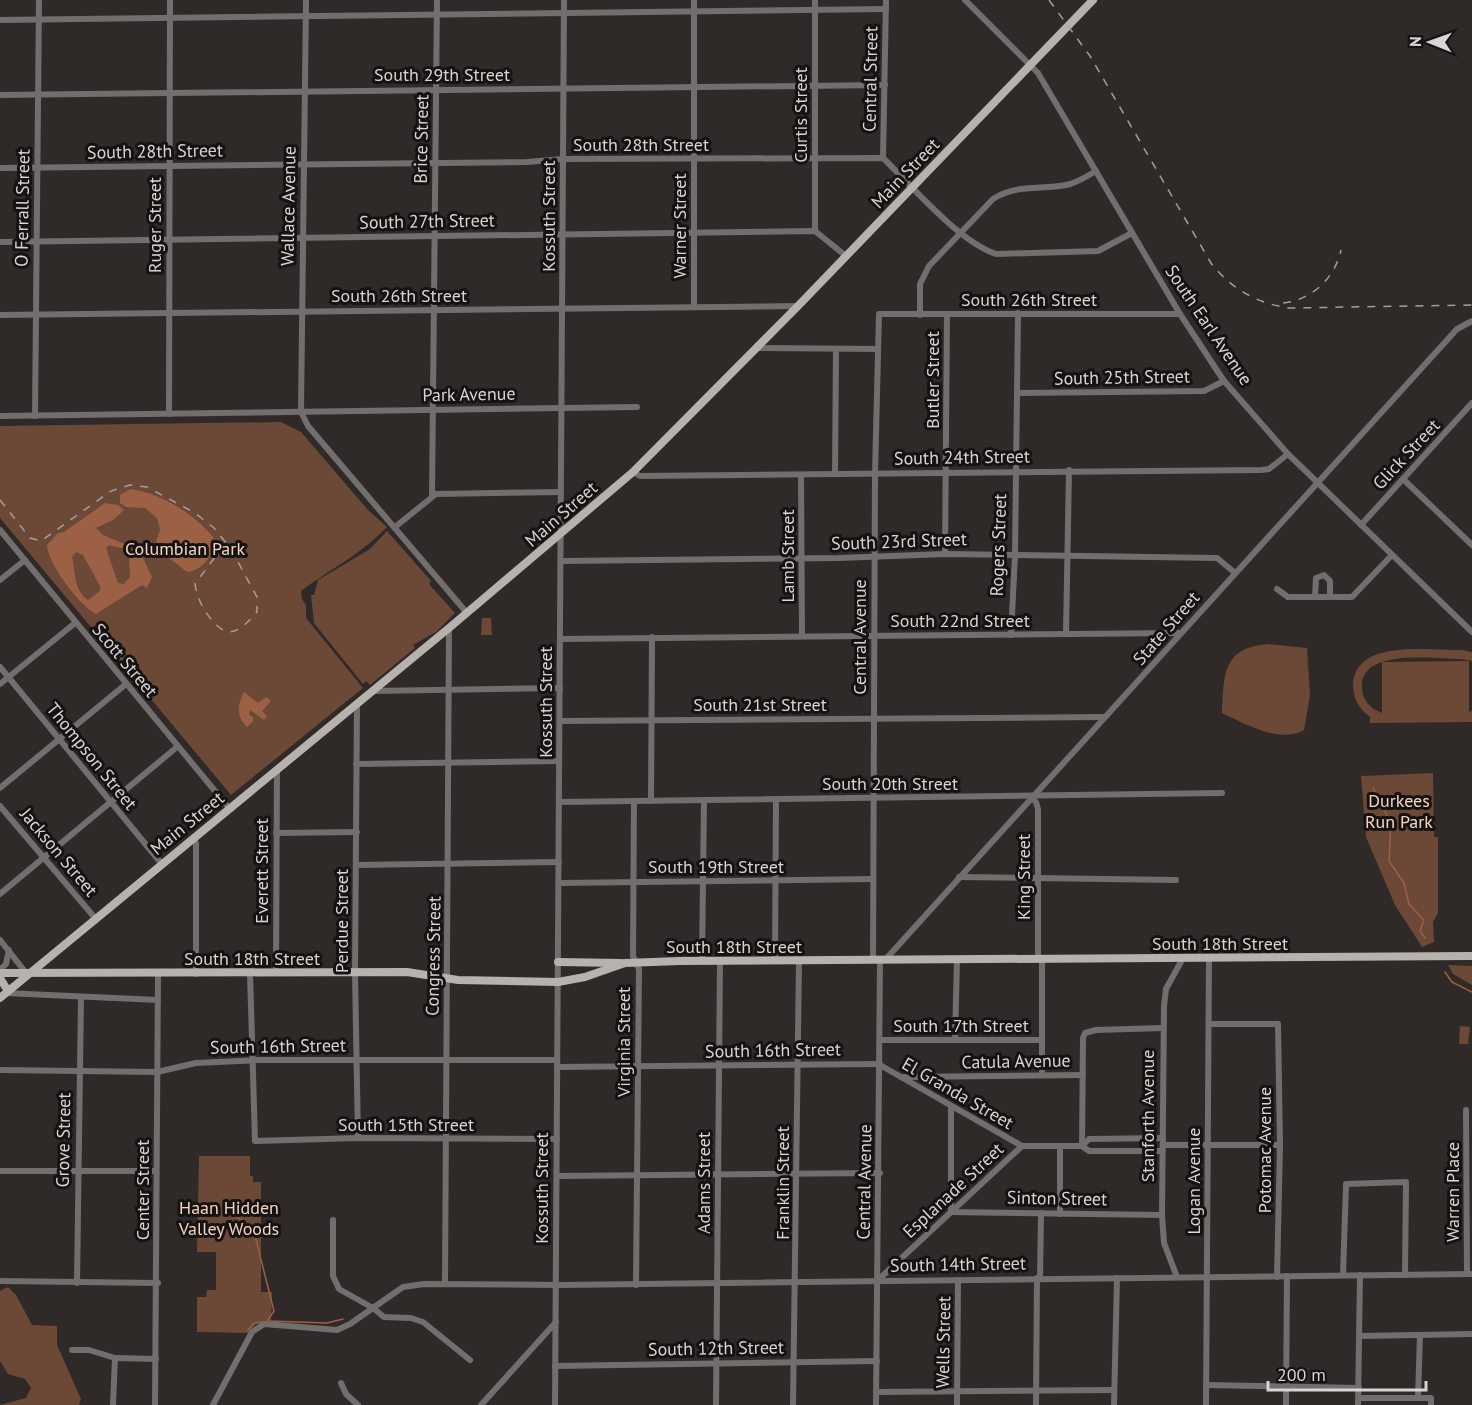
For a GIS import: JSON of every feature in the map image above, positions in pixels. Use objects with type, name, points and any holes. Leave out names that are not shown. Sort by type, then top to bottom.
[{"type":"main road","name":"Main Street","points":[[4,994],[449,628],[633,472],[798,306],[1093,0]]},
{"type":"main road","points":[[50,956],[51,968],[59,974]]},
{"type":"main road","name":"South 18th Street","points":[[0,971],[27,974],[406,972],[448,978],[558,982],[585,977],[625,963],[1472,956]]},
{"type":"main road","points":[[558,962],[625,963]]},
{"type":"main road","points":[[0,978],[4,994]]},
{"type":"street","name":"O Ferrall Street","points":[[35,416],[39,0]]},
{"type":"street","name":"Ruger Street","points":[[169,414],[170,0]]},
{"type":"street","name":"Wallace Avenue","points":[[298,412],[302,311],[306,0]]},
{"type":"street","name":"Brice Street","points":[[432,495],[437,0]]},
{"type":"street","name":"Kossuth Street","points":[[555,1405],[564,0]]},
{"type":"street","name":"Warner Street","points":[[694,0],[694,307]]},
{"type":"street","name":"Curtis Street","points":[[815,0],[815,231]]},
{"type":"street","name":"Central Street","points":[[883,158],[886,0]]},
{"type":"street","name":"South Earl Avenue","points":[[965,0],[1030,64],[1180,314],[1224,381],[1288,454],[1472,632]]},
{"type":"street","points":[[0,20],[886,9]]},
{"type":"street","name":"South 29th Street","points":[[0,95],[170,91],[885,85]]},
{"type":"street","points":[[883,158],[961,232],[983,249],[996,254],[1098,251],[1132,233]]},
{"type":"street","name":"South 28th Street","points":[[0,168],[436,163],[559,161],[563,159],[883,158]]},
{"type":"street","points":[[920,315],[920,284],[923,274],[961,232],[1001,194],[1026,188],[1071,184],[1096,171]]},
{"type":"street","points":[[815,231],[822,233],[846,256]]},
{"type":"street","name":"South 27th Street","points":[[0,242],[815,231]]},
{"type":"street","name":"South 26th Street","points":[[0,315],[798,306]]},
{"type":"street","name":"Rogers Street","points":[[1011,635],[1015,555],[1018,313]]},
{"type":"street","name":"South 26th Street","points":[[879,315],[1180,314]]},
{"type":"street","name":"Central Avenue","points":[[876,1405],[880,1040],[879,960],[873,879],[874,556],[879,315]]},
{"type":"street","name":"Butler Street","points":[[945,554],[947,315]]},
{"type":"street","name":"State Street","points":[[879,960],[959,877],[1457,329],[1472,321]]},
{"type":"street","points":[[757,348],[877,349]]},
{"type":"street","points":[[835,474],[836,349]]},
{"type":"street","name":"South 25th Street","points":[[1017,393],[1204,391],[1224,381]]},
{"type":"street","name":"Glick Street","points":[[1361,525],[1472,404]]},
{"type":"street","name":"Park Avenue","points":[[0,416],[637,407]]},
{"type":"street","points":[[298,412],[467,613]]},
{"type":"street","name":"South 24th Street","points":[[633,472],[640,476],[946,474],[1069,470],[1261,470],[1269,469],[1288,454]]},
{"type":"street","points":[[1066,634],[1069,470]]},
{"type":"street","name":"Lamb Street","points":[[801,475],[802,636]]},
{"type":"street","points":[[1403,479],[1472,545]]},
{"type":"street","points":[[395,527],[432,495],[561,492]]},
{"type":"street","name":"Scott Street","points":[[0,530],[229,808]]},
{"type":"street","name":"South 23rd Street","points":[[561,561],[945,554],[1068,555],[1217,558],[1234,572]]},
{"type":"street","points":[[1277,589],[1288,597],[1352,597],[1391,556]]},
{"type":"street","points":[[0,580],[24,561]]},
{"type":"street","points":[[1315,597],[1316,578],[1324,575],[1330,581],[1329,597]]},
{"type":"street","points":[[0,684],[75,623]]},
{"type":"street","name":"Congress Street","points":[[445,1284],[451,690],[449,628]]},
{"type":"street","name":"South 22nd Street","points":[[560,639],[1180,633]]},
{"type":"street","points":[[651,801],[652,637]]},
{"type":"street","name":"Thompson Street","points":[[0,668],[161,863]]},
{"type":"street","points":[[0,789],[126,684]]},
{"type":"street","points":[[371,692],[560,688]]},
{"type":"street","name":"Perdue Street","points":[[357,703],[355,973],[358,1138]]},
{"type":"street","name":"South 21st Street","points":[[560,721],[652,718],[1104,717]]},
{"type":"street","points":[[0,894],[177,747]]},
{"type":"street","points":[[356,764],[559,761]]},
{"type":"street","name":"Everett Street","points":[[276,973],[277,769]]},
{"type":"street","name":"South 20th Street","points":[[559,802],[1031,798],[1222,793]]},
{"type":"street","name":"King Street","points":[[1031,798],[1036,802],[1038,809],[1042,1075]]},
{"type":"street","points":[[775,961],[776,799]]},
{"type":"street","points":[[702,961],[704,800]]},
{"type":"street","name":"Virginia Street","points":[[634,801],[633,956],[637,963],[638,1066],[636,1285]]},
{"type":"street","name":"Jackson Street","points":[[0,806],[95,918]]},
{"type":"street","points":[[276,833],[357,832]]},
{"type":"street","points":[[193,838],[196,843],[196,974]]},
{"type":"street","points":[[356,865],[559,862]]},
{"type":"street","points":[[959,877],[1176,880]]},
{"type":"street","name":"South 19th Street","points":[[559,883],[873,879]]},
{"type":"street","points":[[0,940],[27,974]]},
{"type":"street","name":"South 18th Street","points":[[0,971],[8,960],[9,949]]},
{"type":"street","name":"Logan Avenue","points":[[1206,1405],[1209,957]]},
{"type":"street","name":"Stanforth Avenue","points":[[1177,1277],[1164,1243],[1162,1215],[1162,1028],[1166,989],[1183,958]]},
{"type":"street","points":[[956,1040],[957,960]]},
{"type":"street","name":"Adams Street","points":[[716,1405],[720,961]]},
{"type":"street","name":"Franklin Street","points":[[793,1405],[794,1282],[797,1275],[799,961]]},
{"type":"street","points":[[250,973],[254,1060]]},
{"type":"street","name":"Center Street","points":[[155,1405],[158,1283],[156,1171],[158,974]]},
{"type":"street","points":[[4,994],[158,1000]]},
{"type":"street","name":"Grove Street","points":[[77,1283],[81,998]]},
{"type":"street","name":"Potomac Avenue","points":[[1209,1024],[1278,1024],[1280,1145],[1276,1277]]},
{"type":"street","name":"Catula Avenue","points":[[901,1077],[1083,1075],[1083,1038],[1090,1030],[1162,1028]]},
{"type":"street","name":"South 17th Street","points":[[880,1040],[1042,1040]]},
{"type":"street","name":"South 16th Street","points":[[0,1070],[157,1072],[196,1063],[254,1060],[447,1060],[638,1066],[880,1064]]},
{"type":"street","name":"South 15th Street","points":[[254,1060],[255,1142],[358,1138],[557,1139]]},
{"type":"street","name":"El Granda Street","points":[[880,1064],[1022,1146]]},
{"type":"street","points":[[1082,1146],[1083,1075]]},
{"type":"street","points":[[951,1106],[951,1212]]},
{"type":"street","name":"Warren Place","points":[[1466,1110],[1469,1274]]},
{"type":"street","points":[[1082,1146],[1089,1139],[1163,1145]]},
{"type":"street","points":[[1022,1146],[1082,1146],[1089,1152],[1163,1145],[1280,1145]]},
{"type":"street","name":"Esplanade Street","points":[[878,1281],[1022,1146]]},
{"type":"street","points":[[1060,1146],[1060,1214]]},
{"type":"street","points":[[0,1171],[156,1171]]},
{"type":"street","points":[[556,1176],[880,1173]]},
{"type":"street","points":[[1343,1275],[1346,1184],[1406,1182],[1405,1275]]},
{"type":"street","name":"Sinton Street","points":[[951,1212],[1162,1215]]},
{"type":"street","points":[[1035,1405],[1041,1213]]},
{"type":"street","points":[[333,1220],[333,1276],[339,1289],[373,1308],[384,1317],[411,1318],[423,1322],[470,1360]]},
{"type":"street","name":"South 14th Street","points":[[213,1405],[252,1332],[258,1326],[264,1324],[338,1330],[403,1287],[445,1284],[636,1285],[1469,1274]]},
{"type":"street","points":[[1360,1275],[1358,1402],[1431,1398],[1431,1405]]},
{"type":"street","points":[[1287,1276],[1287,1405]]},
{"type":"street","points":[[1114,1405],[1117,1278]]},
{"type":"street","name":"Wells Street","points":[[957,1405],[958,1280]]},
{"type":"street","points":[[0,1281],[158,1283]]},
{"type":"street","points":[[481,1405],[556,1322]]},
{"type":"street","points":[[1418,1398],[1420,1335]]},
{"type":"street","points":[[1360,1336],[1472,1335]]},
{"type":"street","points":[[72,1350],[89,1350],[115,1358],[156,1359]]},
{"type":"street","points":[[113,1405],[115,1358]]},
{"type":"street","name":"South 12th Street","points":[[555,1366],[877,1361]]},
{"type":"street","points":[[341,1383],[346,1394],[358,1405]]},
{"type":"street","points":[[1206,1385],[1359,1388]]},
{"type":"street","points":[[876,1392],[1114,1390]]},
{"type":"green space","name":"Columbian Park","points":[[281,422],[301,432],[368,510],[387,527],[356,553],[301,591],[306,605],[306,618],[363,688],[231,795],[0,518],[0,426]]},
{"type":"green space","points":[[387,531],[431,581],[429,584],[455,613],[436,632],[413,645],[415,648],[370,685],[366,681],[363,684],[314,623],[311,595],[314,595],[318,580],[370,549]]},
{"type":"green space","points":[[482,618],[491,618],[492,635],[481,635]]},
{"type":"green space","points":[[1268,644],[1307,648],[1310,695],[1304,730],[1294,734],[1273,734],[1222,713],[1228,666],[1242,651]]},
{"type":"green space","points":[[1413,649],[1472,652],[1472,661],[1417,657],[1383,662],[1469,661],[1469,712],[1472,711],[1472,722],[1370,723],[1370,717],[1355,699],[1353,685],[1357,670],[1366,660],[1380,654]],"holes":[[[1382,662],[1382,713],[1368,704],[1362,689],[1364,676],[1372,667]]]},
{"type":"green space","name":"Durkees Run Park","points":[[1433,773],[1434,837],[1438,837],[1438,913],[1433,922],[1434,942],[1422,947],[1395,905],[1366,837],[1361,776]]},
{"type":"green space","points":[[1448,965],[1472,966],[1472,985],[1453,974]]},
{"type":"green space","points":[[1460,1026],[1470,1027],[1468,1044],[1459,1044]]},
{"type":"green space","name":"Haan Hidden Valley Woods","points":[[199,1156],[250,1156],[250,1176],[253,1176],[253,1182],[261,1182],[261,1292],[272,1292],[271,1322],[256,1324],[248,1333],[197,1332],[197,1297],[206,1297],[207,1290],[216,1290],[216,1252],[197,1252]]},
{"type":"green space","points":[[8,1287],[16,1295],[32,1325],[57,1326],[57,1345],[81,1399],[79,1405],[0,1405],[26,1398],[31,1388],[25,1379],[8,1374],[0,1361],[0,1291]]},
{"type":"shaded area","points":[[131,489],[166,500],[187,513],[206,529],[214,538],[211,539],[210,555],[203,565],[187,572],[160,551],[156,541],[160,530],[157,518],[145,508],[126,507],[120,503],[120,495]]},
{"type":"shaded area","points":[[105,503],[118,505],[124,510],[113,520],[96,528],[103,535],[127,545],[125,549],[109,545],[106,548],[118,583],[124,584],[130,577],[129,552],[133,548],[143,558],[152,577],[147,588],[142,585],[96,614],[82,602],[58,573],[48,553],[47,545],[58,533],[64,532]],"holes":[[[76,552],[83,555],[100,586],[100,591],[88,600],[77,586],[72,557]]]},
{"type":"shaded area","points":[[244,692],[258,703],[266,697],[271,701],[262,711],[267,716],[264,720],[250,710],[249,715],[253,717],[253,721],[247,727],[239,715],[240,701]]},
{"type":"waterway","points":[[1373,788],[1391,823],[1389,861],[1404,883],[1409,904],[1424,920],[1420,931],[1425,938]]},
{"type":"waterway","points":[[1445,972],[1452,982],[1472,992]]},
{"type":"waterway","points":[[229,1212],[253,1228],[274,1311],[267,1321]]},
{"type":"waterway","points":[[270,1321],[327,1323],[343,1319]]},
{"type":"waterway","points":[[248,1330],[254,1323],[262,1322]]},
{"type":"railway","points":[[1049,0],[1090,56],[1211,263],[1236,288],[1256,299],[1290,308],[1472,305]]},
{"type":"railway","points":[[1283,303],[1303,297],[1321,286],[1333,270],[1341,250]]},
{"type":"railway","points":[[0,500],[30,538],[41,541],[111,491],[130,485],[147,487],[195,513],[214,528],[231,549],[257,597],[257,612],[246,624],[229,632],[217,626],[208,615],[200,602],[195,584],[218,553],[220,535]]}]
